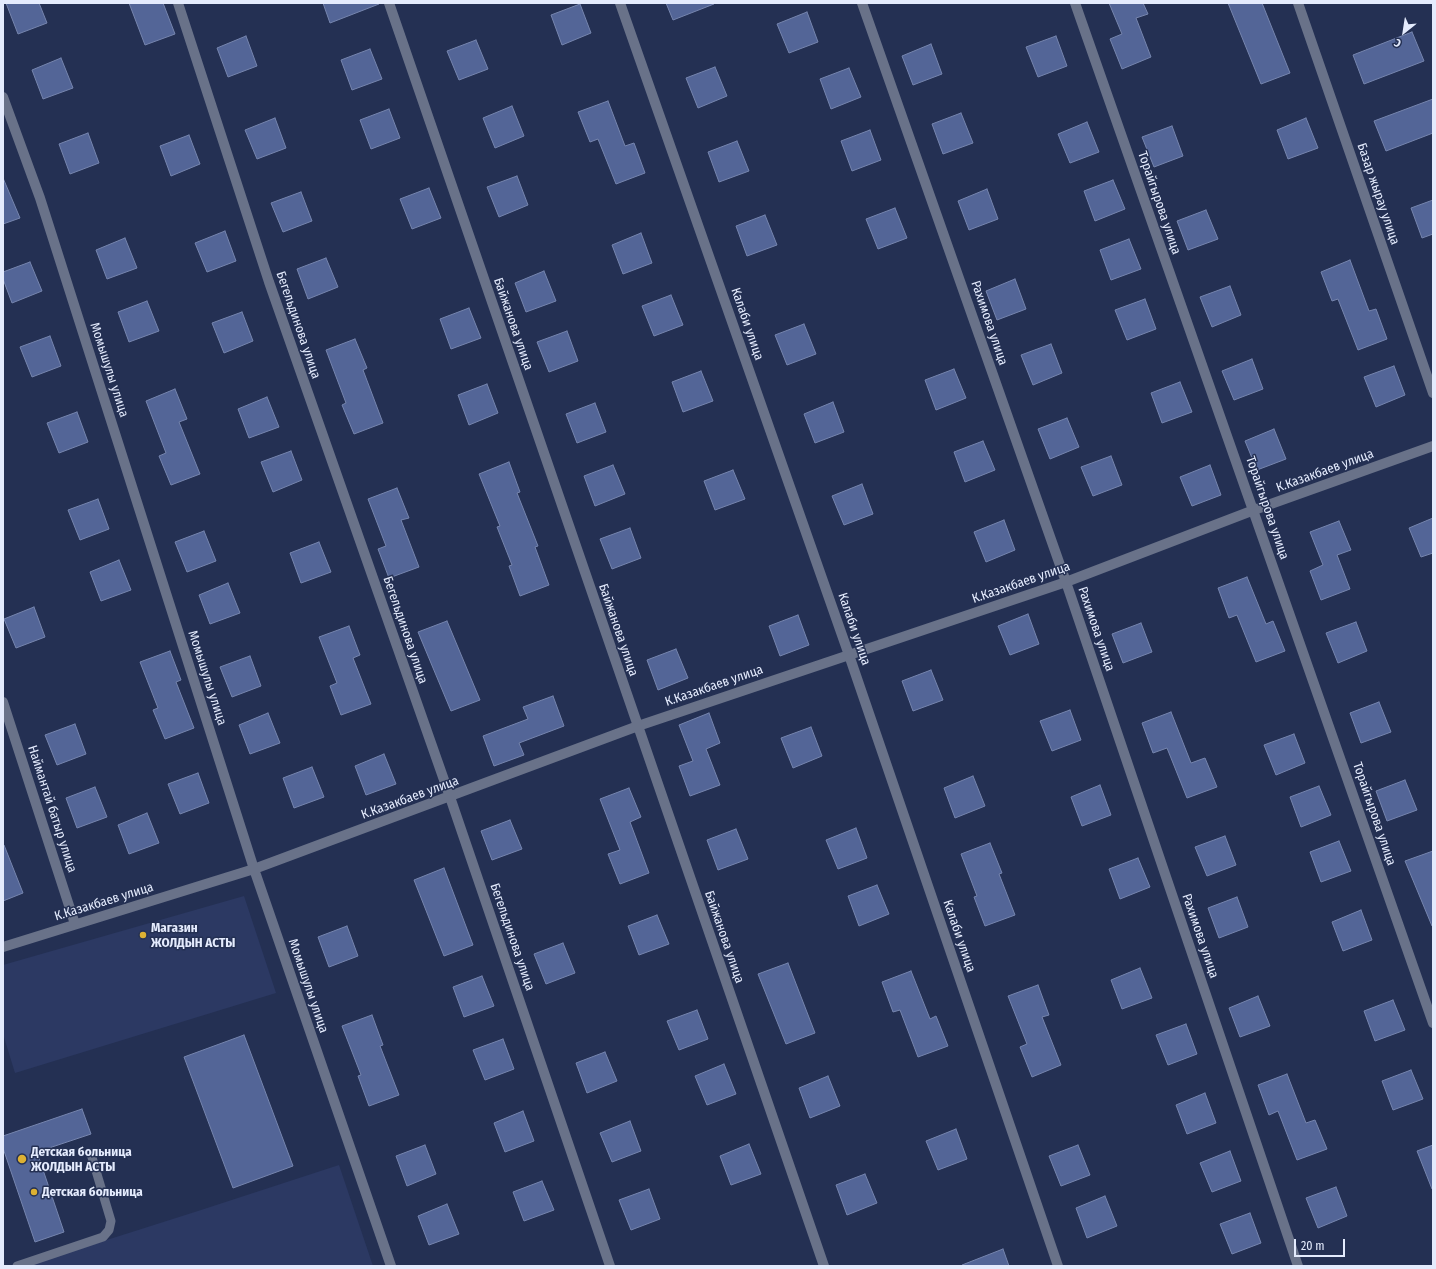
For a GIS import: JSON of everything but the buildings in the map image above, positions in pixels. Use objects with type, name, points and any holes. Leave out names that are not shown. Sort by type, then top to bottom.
[{"type":"street","name":"Бегельдинова улица","points":[[178,3],[268,282],[450,797],[610,1266]]},
{"type":"street","name":"Байжанова улица","points":[[389,3],[824,1266]]},
{"type":"street","name":"Калаби улица","points":[[620,3],[849,655],[1058,1266]]},
{"type":"street","name":"Рахимова улица","points":[[862,3],[1066,582],[1298,1266]]},
{"type":"street","name":"Торайгырова улица","points":[[1075,3],[1433,1023]]},
{"type":"street","name":"Базар жырау улица","points":[[1298,3],[1433,393]]},
{"type":"street","name":"Момышулы улица","points":[[3,97],[40,198],[254,869],[392,1266]]},
{"type":"street","name":"К.Казакбаев улица","points":[[3,947],[254,869],[638,726],[1066,582],[1254,510],[1433,446]]},
{"type":"street","name":"Наймантай батыр улица","points":[[3,702],[76,924]]},
{"type":"lane","points":[[17,1266],[103,1237],[109,1230],[111,1221],[91,1154]]},
{"type":"shaded area","points":[[244,896],[276,993],[15,1073],[3,1034],[3,965]]},
{"type":"shaded area","points":[[339,1165],[373,1266],[25,1266],[198,1211]]},
{"type":"place","name":"Магазин ЖОЛДЫН АСТЫ","points":[[143,935]]},
{"type":"place","name":"Детская больница ЖОЛДЫН АСТЫ","points":[[22,1159]]},
{"type":"place","name":"Детская больница","points":[[34,1192]]}]
